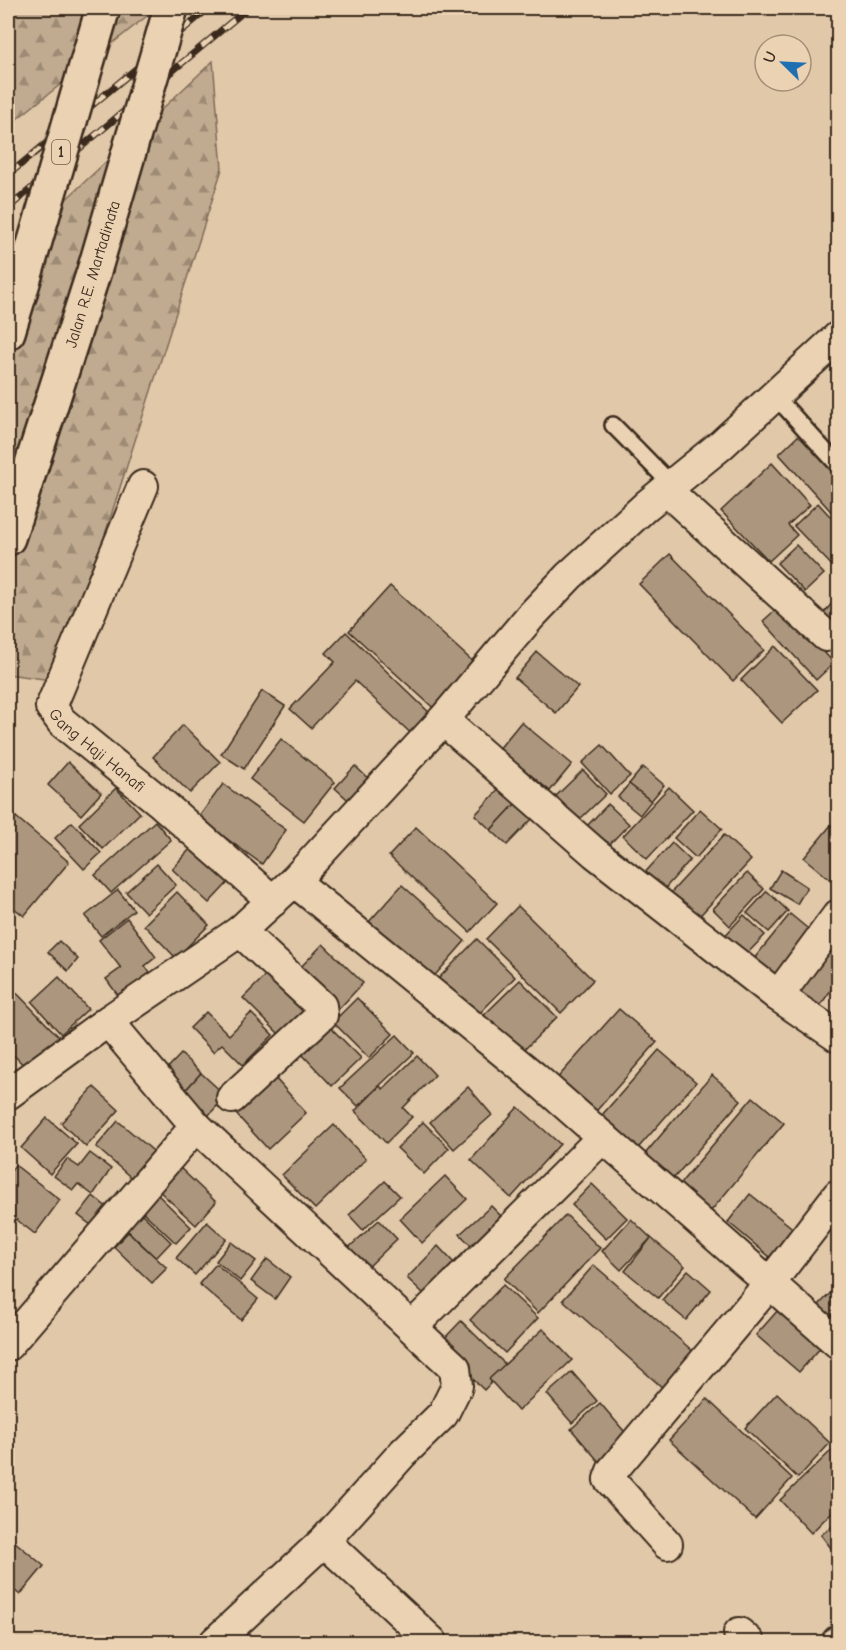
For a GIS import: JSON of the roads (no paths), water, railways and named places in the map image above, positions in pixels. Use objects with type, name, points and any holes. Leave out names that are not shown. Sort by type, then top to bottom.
[{"type":"highway","name":"1","points":[[8,332],[103,8]]},
{"type":"highway","name":"Jalan R.E. Martadinata","points":[[8,538],[95,268],[171,8]]},
{"type":"street","points":[[8,1094],[240,931],[273,901],[442,720],[529,618],[569,576],[669,488],[722,445],[838,337]]},
{"type":"street","name":"Gang Haji Hanafi","points":[[143,486],[51,707],[62,722],[159,801],[273,901]]},
{"type":"street","points":[[669,488],[826,636]]},
{"type":"street","points":[[442,720],[595,853],[778,996],[838,1037]]},
{"type":"street","points":[[294,881],[533,1076],[838,1343]]},
{"type":"street","points":[[778,996],[838,915]]},
{"type":"street","points":[[232,1098],[322,1015],[321,1006],[240,931]]},
{"type":"street","points":[[108,1022],[196,1126],[455,1368],[457,1386],[443,1414],[403,1453],[324,1541],[215,1642]]},
{"type":"street","points":[[8,1345],[196,1126]]},
{"type":"street","points":[[412,1327],[603,1137]]},
{"type":"street","points":[[667,1544],[609,1479],[610,1475],[770,1282],[838,1195]]},
{"type":"street","points":[[324,1541],[432,1642]]},
{"type":"lane","points":[[774,398],[838,465]]},
{"type":"lane","points":[[613,425],[669,488]]},
{"type":"railway","points":[[8,175],[209,8]]},
{"type":"railway","points":[[8,208],[248,8]]}]
